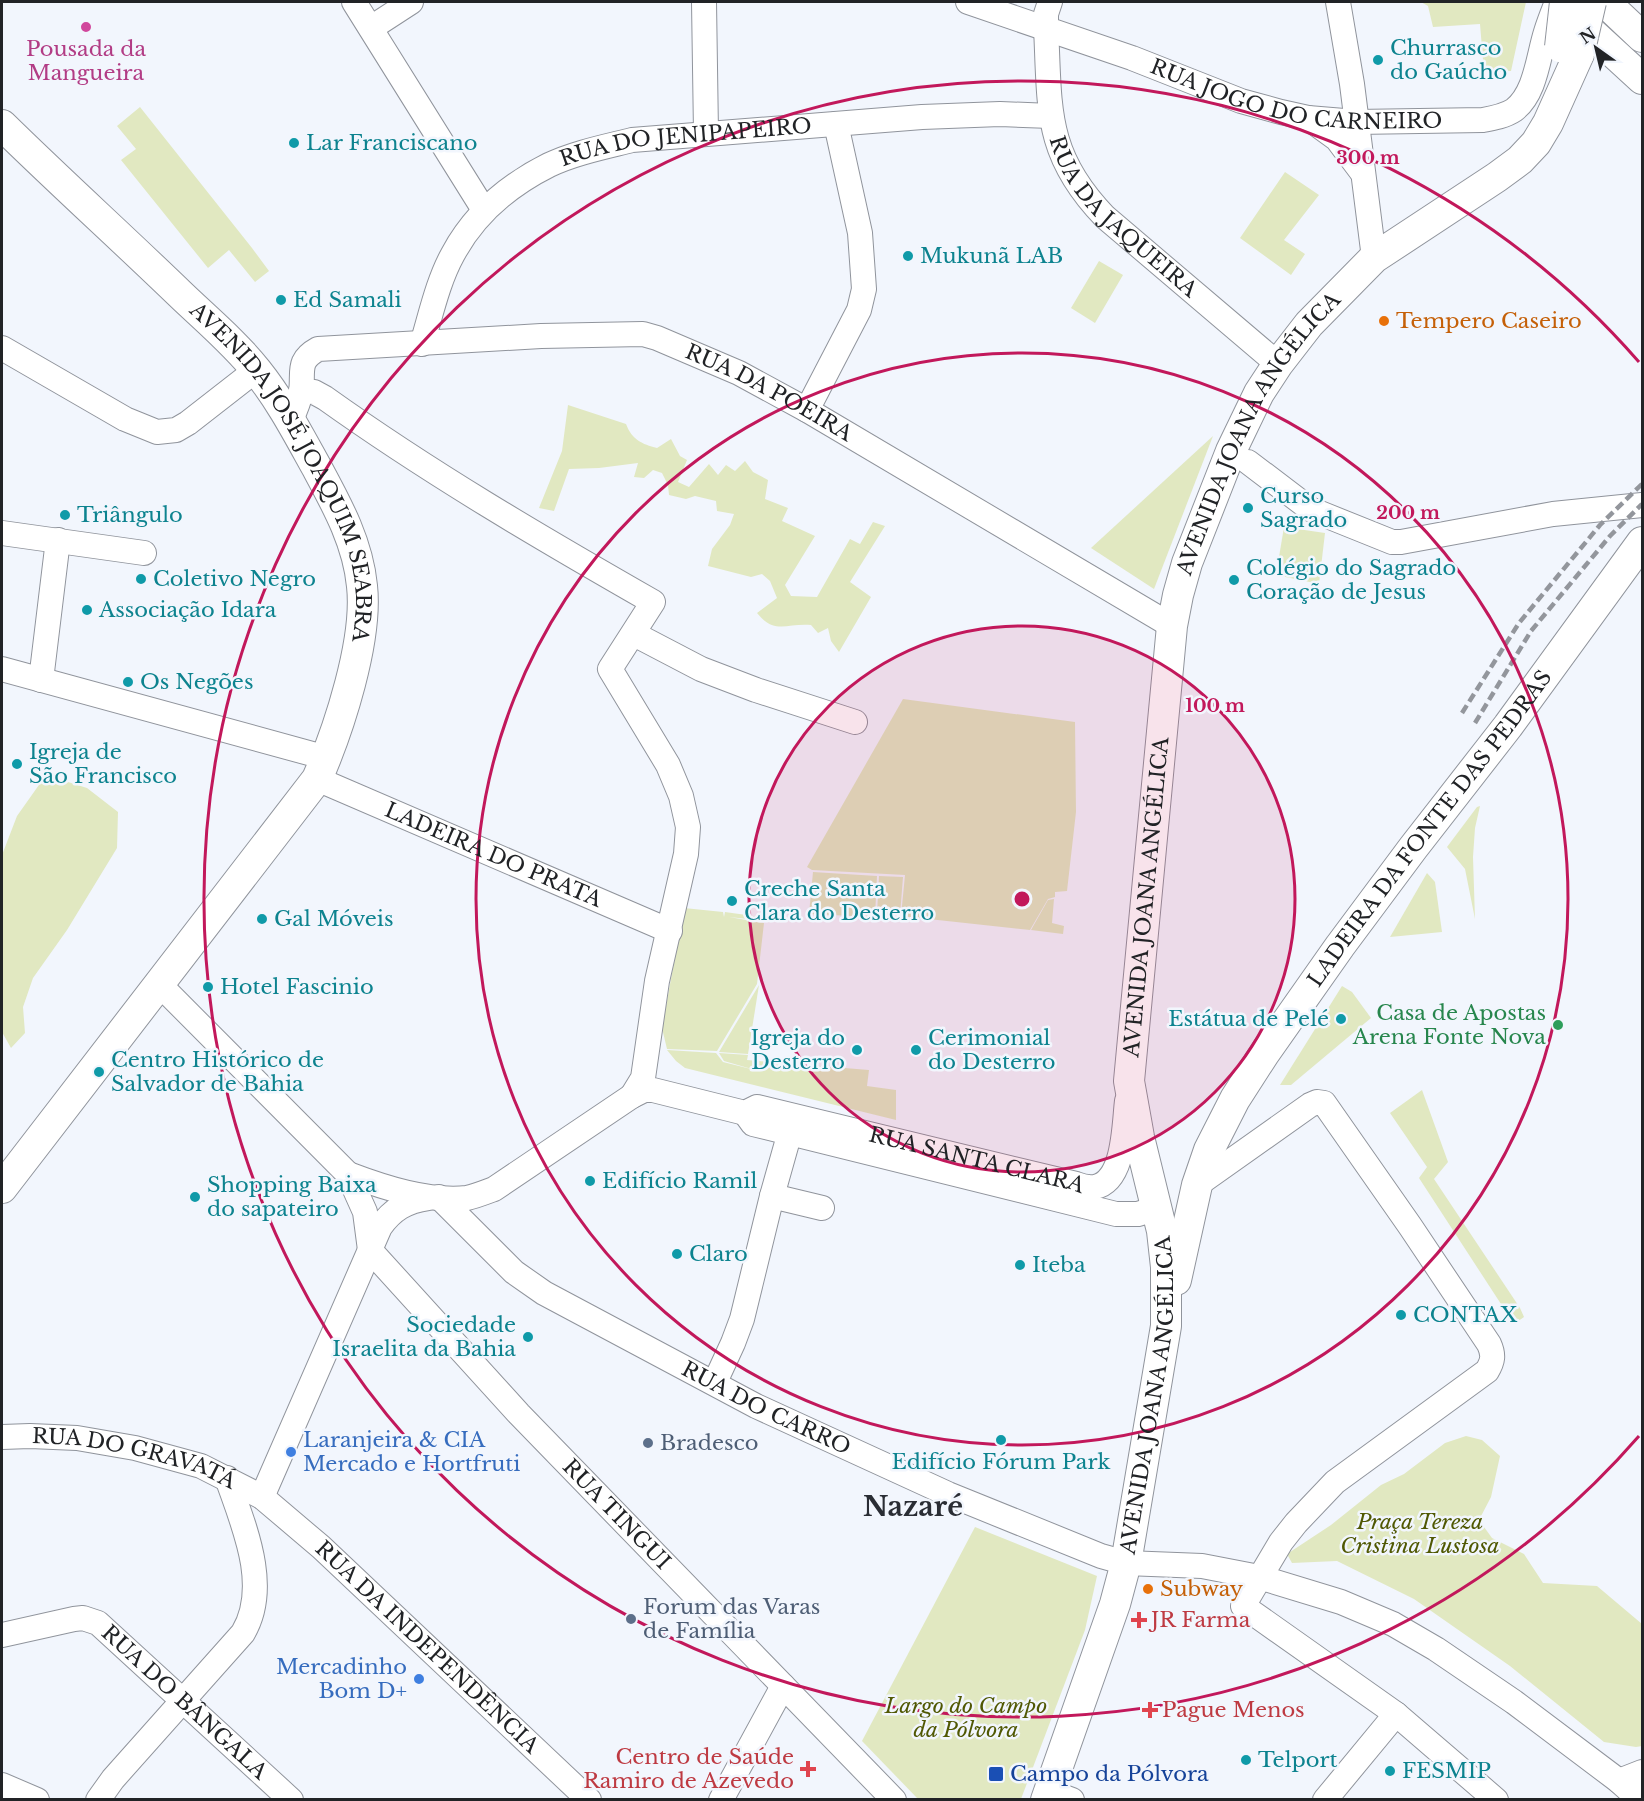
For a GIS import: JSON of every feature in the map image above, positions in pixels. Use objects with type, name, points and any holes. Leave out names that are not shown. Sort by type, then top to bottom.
[{"type":"main road","points":[[1558,2],[1642,79]]},
{"type":"main road","name":"AVENIDA JOANA ANGÉLICA","points":[[1565,2],[1569,50]]},
{"type":"main road","name":"AVENIDA JOANA ANGÉLICA","points":[[1055,1797],[1126,1563],[1166,1326],[1166,1267],[1162,1231],[1139,1137],[1130,1081],[1172,626],[1187,563],[1231,451],[1259,393],[1278,364],[1309,324],[1374,258],[1520,160],[1536,143],[1548,123],[1569,50],[1591,2]]},
{"type":"main road","points":[[1605,2],[1642,37]]},
{"type":"main road","name":"AVENIDA JOSÉ JOAQUIM SEABRA","points":[[2,125],[165,279],[256,370],[291,420],[345,523],[358,557],[362,587],[362,618],[356,659],[322,768],[160,985],[2,1188]]},
{"type":"main road","name":"LADEIRA DA FONTE DAS PEDRAS","points":[[1166,1326],[1197,1185],[1220,1126],[1264,1054],[1353,928],[1508,726],[1642,543]]},
{"type":"main road","points":[[1157,1208],[1181,1197],[1197,1185]]},
{"type":"street","points":[[354,2],[484,210]]},
{"type":"street","points":[[371,28],[411,2]]},
{"type":"street","points":[[704,2],[706,133]]},
{"type":"street","name":"RUA JOGO DO CARNEIRO","points":[[969,2],[1046,27],[1241,101],[1308,118],[1356,122],[1483,120],[1513,111],[1523,101],[1532,83],[1546,30],[1558,2]]},
{"type":"street","name":"RUA DA JAQUEIRA","points":[[1050,2],[1046,14],[1046,27],[1051,116],[1061,156],[1086,197],[1113,224],[1278,364]]},
{"type":"street","points":[[1338,2],[1374,258]]},
{"type":"street","name":"RUA DO JENIPAPEIRO","points":[[422,344],[442,279],[452,255],[465,234],[484,210],[523,180],[550,165],[589,151],[632,140],[922,117],[1000,114],[1051,116]]},
{"type":"street","points":[[1308,118],[1337,139],[1363,175]]},
{"type":"street","points":[[807,410],[858,310],[864,289],[860,233],[836,124]]},
{"type":"street","name":"RUA DA POEIRA","points":[[301,390],[304,360],[318,349],[541,336],[643,334],[673,344],[739,373],[807,410],[1172,626]]},
{"type":"street","points":[[2,348],[125,419],[157,432],[176,430],[188,423],[256,370]]},
{"type":"street","points":[[291,420],[301,390],[314,392],[388,443],[521,526],[653,602],[610,669],[668,765],[684,806],[688,827],[686,854],[657,981],[643,1078],[632,1096],[494,1190],[467,1198],[405,1192],[348,1174]]},
{"type":"street","points":[[1248,462],[1310,509],[1392,542],[1553,514],[1642,505]]},
{"type":"street","points":[[2,533],[144,552]]},
{"type":"street","points":[[41,680],[58,540]]},
{"type":"street","points":[[634,633],[701,669],[756,690],[855,722]]},
{"type":"street","name":"LADEIRA DO PRATA","points":[[2,669],[322,768],[670,931]]},
{"type":"street","points":[[160,985],[348,1174],[365,1212],[370,1250]]},
{"type":"street","points":[[645,1066],[652,1080],[663,1092]]},
{"type":"street","name":"RUA SANTA CLARA","points":[[632,1096],[644,1090],[652,1090],[745,1113],[758,1107],[1096,1187],[1107,1180],[1114,1171],[1121,1154],[1130,1081]]},
{"type":"street","points":[[1197,1185],[1310,1106],[1317,1102],[1324,1103],[1410,1226],[1493,1353],[1493,1362],[1480,1377],[1335,1482],[1296,1522],[1281,1542],[1243,1606],[1396,1714],[1496,1800]]},
{"type":"street","name":"RUA SANTA CLARA","points":[[745,1113],[753,1124],[1116,1214],[1138,1214],[1157,1208]]},
{"type":"street","points":[[715,1382],[734,1343],[742,1319],[790,1132]]},
{"type":"street","points":[[480,1239],[479,1216],[494,1190]]},
{"type":"street","points":[[772,1196],[822,1208]]},
{"type":"street","points":[[262,1497],[380,1227],[396,1209],[408,1203],[439,1197]]},
{"type":"street","name":"RUA DO CARRO","points":[[439,1197],[514,1272],[544,1293],[715,1382],[756,1406],[948,1494],[1101,1556],[1126,1563],[1202,1566],[1259,1577],[1341,1602],[1393,1624],[1436,1649],[1514,1702],[1619,1781],[1640,1800]]},
{"type":"street","name":"RUA TINGUI","points":[[370,1250],[519,1414],[894,1800]]},
{"type":"street","name":"RUA DO GRAVATÁ","points":[[2,1437],[77,1437],[135,1448],[201,1466],[262,1497]]},
{"type":"street","points":[[98,1800],[113,1779],[243,1634],[251,1620],[254,1582],[252,1558],[227,1478]]},
{"type":"street","name":"RUA DA INDEPENDÊNCIA","points":[[262,1497],[321,1548],[589,1800]]},
{"type":"street","name":"RUA DO BÂNGALA","points":[[2,1635],[74,1619],[91,1620],[98,1623],[183,1701],[265,1791],[291,1800]]},
{"type":"street","points":[[732,1794],[783,1686]]},
{"type":"street","points":[[1325,1800],[1396,1714]]},
{"type":"street","points":[[1619,1781],[1642,1772]]},
{"type":"street","points":[[2,1785],[37,1800]]},
{"type":"green space","points":[[1421,2],[1526,2],[1511,71],[1484,72],[1480,24],[1433,27],[1428,6]]},
{"type":"green space","points":[[140,107],[269,271],[255,282],[229,250],[208,268],[121,160],[136,149],[117,126]]},
{"type":"green space","points":[[1285,172],[1319,195],[1284,240],[1305,254],[1291,275],[1240,238]]},
{"type":"green space","points":[[1099,261],[1123,275],[1095,323],[1071,308]]},
{"type":"green space","points":[[568,405],[626,424],[634,438],[657,448],[671,439],[680,456],[687,460],[678,482],[689,487],[709,464],[718,475],[726,465],[735,471],[745,461],[753,472],[768,480],[765,499],[788,508],[782,521],[815,536],[785,585],[791,596],[817,597],[850,539],[860,544],[873,522],[885,526],[850,582],[871,597],[839,652],[831,641],[828,628],[818,633],[811,625],[775,626],[763,620],[757,613],[777,598],[770,581],[762,574],[751,577],[708,566],[712,549],[730,525],[734,514],[717,511],[716,501],[695,496],[686,499],[669,495],[668,485],[662,473],[653,470],[644,478],[634,477],[638,463],[569,469],[554,511],[539,508],[562,451]]},
{"type":"green space","points":[[1213,436],[1154,589],[1091,548]]},
{"type":"green space","points":[[1284,527],[1325,533],[1319,584],[1276,575]]},
{"type":"green space","points":[[903,699],[1075,722],[1076,812],[1067,891],[1055,892],[1055,897],[1048,899],[1030,930],[901,916],[905,875],[812,870],[807,867]]},
{"type":"green space","points":[[46,775],[87,788],[118,812],[117,848],[67,930],[33,978],[23,1007],[25,1033],[11,1048],[2,1032],[2,855],[17,816]]},
{"type":"green space","points":[[1480,806],[1475,828],[1473,857],[1475,919],[1465,869],[1447,847]]},
{"type":"green space","points":[[813,872],[877,876],[875,917],[809,914]]},
{"type":"green space","points":[[1427,873],[1435,882],[1442,932],[1390,937]]},
{"type":"green space","points":[[879,876],[903,877],[900,915],[877,914]]},
{"type":"green space","points":[[1054,899],[1052,923],[1064,926],[1063,934],[1031,930],[1048,900]]},
{"type":"green space","points":[[684,908],[723,912],[724,917],[725,912],[767,918],[766,921],[729,917],[764,923],[757,984],[717,1051],[667,1049],[662,1028]]},
{"type":"green space","points":[[759,985],[748,1054],[719,1052]]},
{"type":"green space","points":[[1342,986],[1352,992],[1371,1018],[1291,1085],[1280,1085]]},
{"type":"green space","points":[[667,1050],[716,1053],[723,1062],[755,1070],[724,1061],[719,1053],[748,1055],[747,1060],[869,1070],[867,1086],[896,1090],[896,1120],[685,1068]]},
{"type":"green space","points":[[1422,1090],[1448,1162],[1434,1179],[1520,1308],[1524,1317],[1514,1324],[1419,1178],[1427,1167],[1390,1113]]},
{"type":"green space","name":"Praça Tereza Cristina Lustosa","points":[[1466,1436],[1482,1440],[1500,1456],[1491,1497],[1479,1520],[1492,1538],[1524,1554],[1543,1583],[1597,1586],[1642,1624],[1642,1746],[1604,1742],[1510,1666],[1414,1599],[1337,1561],[1292,1563],[1287,1554],[1331,1525],[1381,1485],[1404,1474],[1445,1443]]},
{"type":"green space","name":"Largo do Campo da Pólvora","points":[[975,1527],[1097,1576],[1085,1630],[1021,1799],[918,1799],[862,1741]]},
{"type":"railway","points":[[1462,713],[1519,623],[1600,525],[1642,484]]},
{"type":"railway","points":[[1475,723],[1531,631],[1610,536],[1642,504]]},
{"type":"place","name":"Pousada da Mangueira","points":[[86,27]]},
{"type":"place","name":"Churrasco do Gaúcho","points":[[1378,60]]},
{"type":"place","name":"Lar Franciscano","points":[[294,143]]},
{"type":"place","name":"Mukunã LAB","points":[[908,256]]},
{"type":"place","name":"Ed Samali","points":[[281,300]]},
{"type":"place","name":"Tempero Caseiro","points":[[1384,321]]},
{"type":"place","name":"Curso Sagrado","points":[[1248,508]]},
{"type":"place","name":"Triângulo","points":[[65,515]]},
{"type":"place","name":"Coletivo Negro","points":[[141,579]]},
{"type":"place","name":"Colégio do Sagrado Coração de Jesus","points":[[1234,580]]},
{"type":"place","name":"Associação Idara","points":[[87,610]]},
{"type":"place","name":"Os Negões","points":[[128,682]]},
{"type":"place","name":"Igreja de São Francisco","points":[[17,764]]},
{"type":"place","name":"Creche Santa Clara do Desterro","points":[[732,901]]},
{"type":"place","name":"Gal Móveis","points":[[262,919]]},
{"type":"place","name":"Hotel Fascinio","points":[[208,987]]},
{"type":"place","name":"Estátua de Pelé","points":[[1341,1019]]},
{"type":"place","name":"Casa de Apostas Arena Fonte Nova","points":[[1558,1025]]},
{"type":"place","name":"Igreja do Desterro","points":[[857,1050]]},
{"type":"place","name":"Cerimonial do Desterro","points":[[916,1050]]},
{"type":"place","name":"Centro Histórico de Salvador de Bahia","points":[[99,1072]]},
{"type":"place","name":"Edifício Ramil","points":[[590,1181]]},
{"type":"place","name":"Shopping Baixa do sapateiro","points":[[195,1197]]},
{"type":"place","name":"Claro","points":[[677,1254]]},
{"type":"place","name":"Iteba","points":[[1020,1265]]},
{"type":"place","name":"CONTAX","points":[[1401,1315]]},
{"type":"place","name":"Sociedade Israelita da Bahia","points":[[528,1337]]},
{"type":"place","name":"Edifício Fórum Park","points":[[1001,1440]]},
{"type":"place","name":"Bradesco","points":[[648,1443]]},
{"type":"place","name":"Laranjeira & CIA Mercado e Hortfruti","points":[[291,1452]]},
{"type":"place","name":"Subway","points":[[1148,1589]]},
{"type":"place","name":"Forum das Varas de Família","points":[[631,1619]]},
{"type":"place","name":"JR Farma","points":[[1139,1620]]},
{"type":"place","name":"Mercadinho Bom D+","points":[[419,1679]]},
{"type":"place","name":"Pague Menos","points":[[1150,1710]]},
{"type":"place","name":"Telport","points":[[1246,1760]]},
{"type":"place","name":"Centro de Saúde Ramiro de Azevedo","points":[[808,1769]]},
{"type":"place","name":"FESMIP","points":[[1390,1771]]},
{"type":"place","name":"Campo da Pólvora","points":[[996,1774]]},
{"type":"district","name":"Nazaré","points":[[913,1506]]}]
